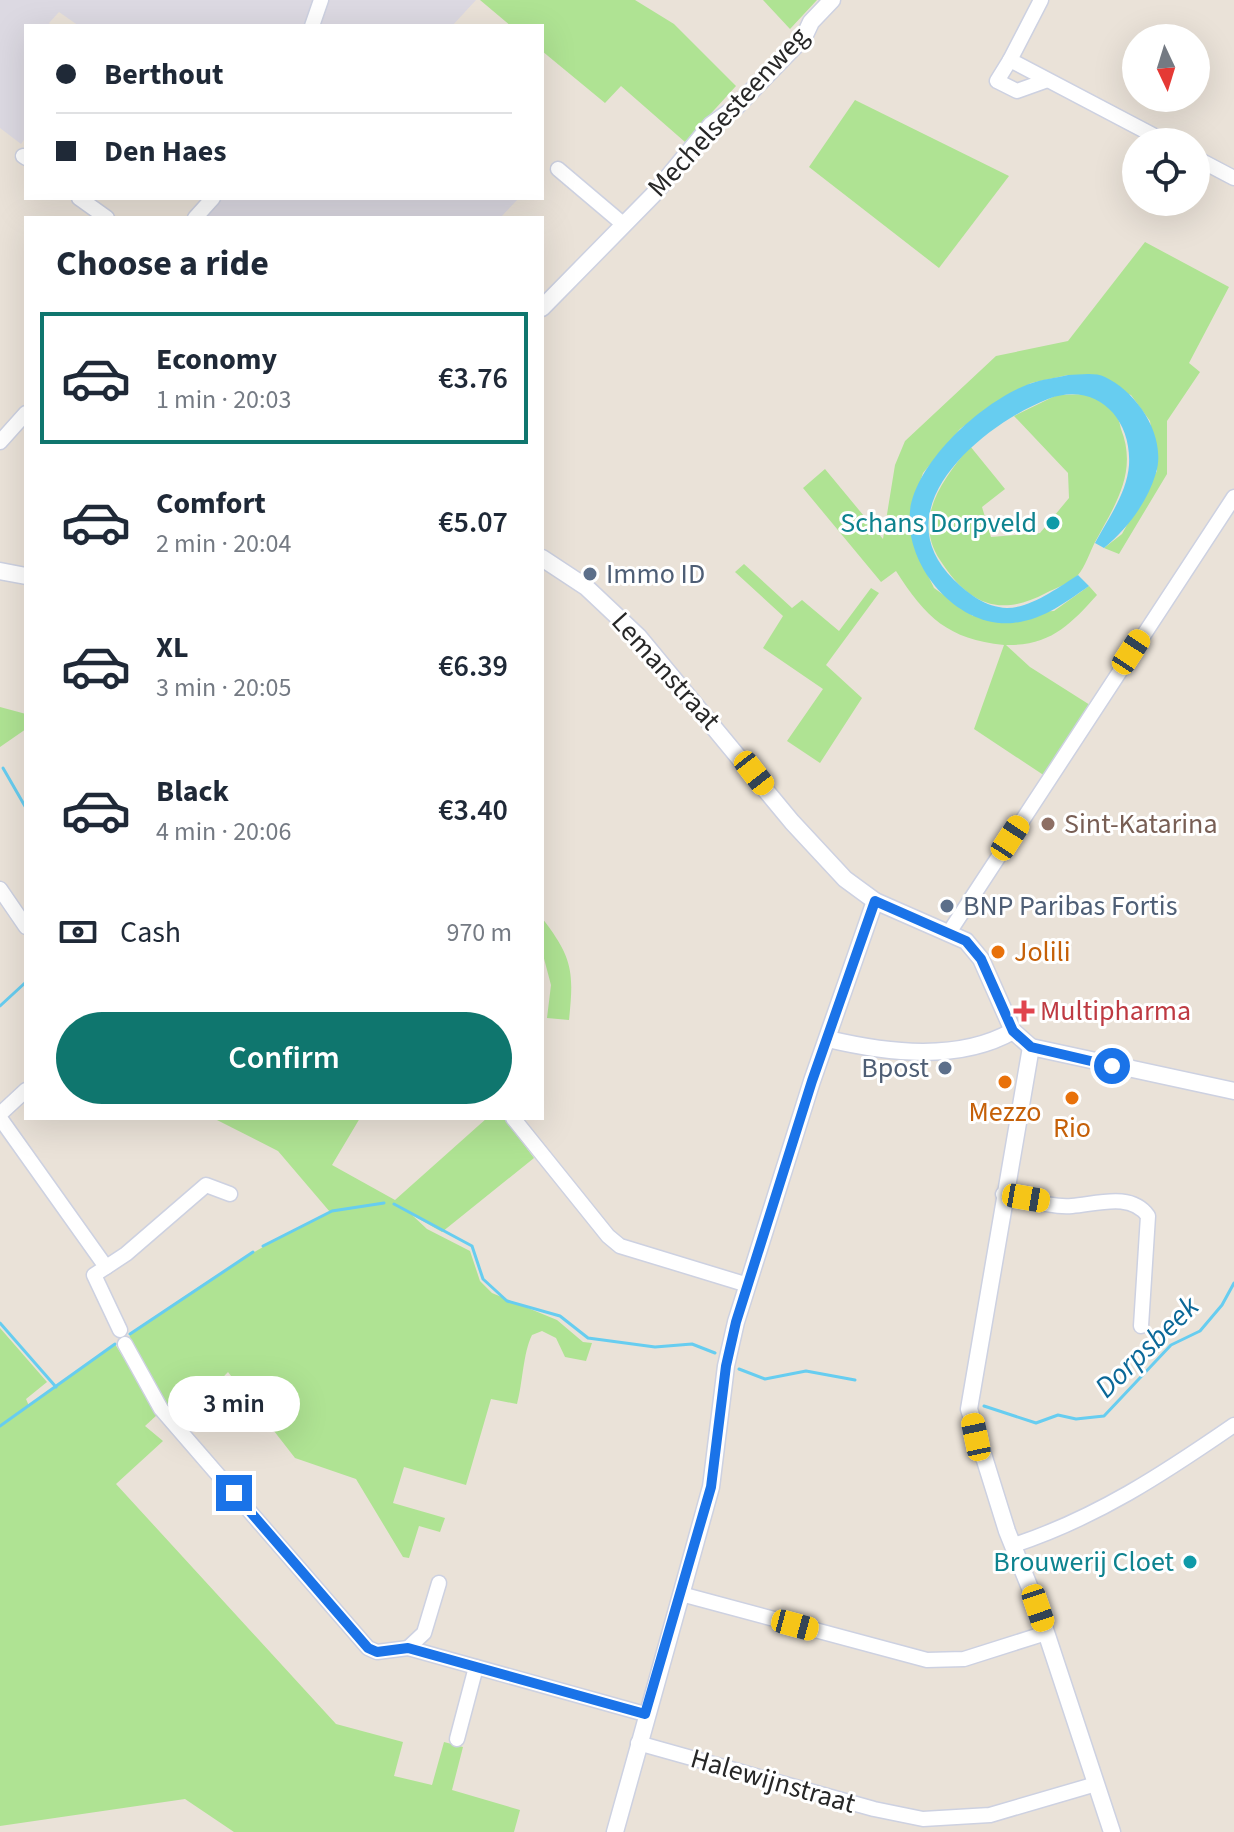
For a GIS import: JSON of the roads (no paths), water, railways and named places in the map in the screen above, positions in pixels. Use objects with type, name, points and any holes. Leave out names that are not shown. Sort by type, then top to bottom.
[{"type":"street","points":[[313,24],[321,0]]},
{"type":"street","name":"Mechelsesteenweg","points":[[544,306],[653,195],[711,125],[735,108],[804,37],[811,22],[832,0]]},
{"type":"street","points":[[1041,0],[997,81],[1017,91],[1045,81]]},
{"type":"street","points":[[1010,60],[1138,128]]},
{"type":"street","points":[[1210,165],[1234,178]]},
{"type":"street","points":[[558,169],[623,224]]},
{"type":"street","points":[[82,200],[104,216]]},
{"type":"street","points":[[197,216],[211,200]]},
{"type":"street","points":[[0,442],[24,415]]},
{"type":"street","points":[[950,931],[1234,497]]},
{"type":"street","name":"Lemanstraat","points":[[544,559],[586,587],[639,637],[830,864],[875,901],[950,931],[966,941],[981,959],[1013,1031]]},
{"type":"street","points":[[0,571],[24,576]]},
{"type":"street","points":[[0,889],[24,924]]},
{"type":"street","points":[[615,1832],[645,1714],[711,1487],[726,1366],[748,1285],[875,901]]},
{"type":"street","points":[[828,1039],[864,1047],[958,1050],[998,1040],[1013,1031],[1031,1047],[1234,1091]]},
{"type":"street","points":[[1031,1047],[1003,1194],[969,1409],[1112,1832]]},
{"type":"street","points":[[24,1092],[0,1116],[106,1267]]},
{"type":"street","points":[[515,1120],[608,1236],[620,1246],[748,1285]]},
{"type":"street","points":[[230,1194],[206,1185],[94,1275],[148,1389],[176,1426],[368,1648],[377,1652],[408,1648],[645,1714]]},
{"type":"street","points":[[1003,1194],[1071,1206],[1089,1201],[1134,1203],[1142,1207],[1148,1216],[1141,1326]]},
{"type":"street","points":[[1014,1545],[1111,1506],[1234,1425]]},
{"type":"street","points":[[408,1648],[424,1633],[439,1583]]},
{"type":"street","points":[[681,1594],[927,1660],[964,1659],[1046,1633]]},
{"type":"street","points":[[457,1739],[476,1667]]},
{"type":"street","name":"Halewijnstraat","points":[[638,1743],[874,1809],[923,1819],[990,1815],[1096,1784]]},
{"type":"water","points":[[1068,375],[1101,375],[1117,384],[1138,404],[1147,417],[1157,444],[1158,459],[1152,484],[1135,515],[1104,548],[1095,543],[1121,496],[1129,465],[1124,432],[1117,418],[1095,399],[1065,395],[1048,399],[996,428],[971,448],[949,472],[934,498],[928,525],[934,553],[954,580],[966,590],[978,599],[999,607],[1016,607],[1035,601],[1078,575],[1089,586],[1054,609],[1024,621],[992,622],[972,615],[938,589],[916,552],[910,532],[910,511],[915,491],[939,452],[994,402],[1036,382]]},
{"type":"waterway","points":[[3,768],[24,805]]},
{"type":"waterway","points":[[0,1006],[24,984]]},
{"type":"waterway","name":"Dorpsbeek","points":[[263,1246],[332,1211],[384,1203]]},
{"type":"waterway","name":"Dorpsbeek","points":[[394,1204],[472,1246],[483,1279],[507,1301],[560,1316],[588,1338],[655,1347],[692,1344],[715,1353]]},
{"type":"waterway","name":"Dorpsbeek","points":[[130,1334],[253,1252]]},
{"type":"waterway","name":"Dorpsbeek","points":[[984,1406],[1036,1423],[1058,1415],[1076,1419],[1104,1416],[1171,1345],[1200,1331],[1222,1305],[1234,1283]]},
{"type":"waterway","points":[[0,1323],[56,1387]]},
{"type":"waterway","name":"Dorpsbeek","points":[[0,1426],[115,1344]]},
{"type":"waterway","name":"Dorpsbeek","points":[[739,1369],[765,1379],[806,1371],[855,1380]]},
{"type":"place","name":"Schans Dorpveld","points":[[1053,523]]},
{"type":"place","name":"Immo ID","points":[[590,574]]},
{"type":"place","name":"Sint-Katarina","points":[[1048,824]]},
{"type":"place","name":"BNP Paribas Fortis","points":[[947,906]]},
{"type":"place","name":"Jolili","points":[[998,952]]},
{"type":"place","name":"Multipharma","points":[[1024,1011]]},
{"type":"place","name":"Bpost","points":[[945,1068]]},
{"type":"place","name":"Mezzo","points":[[1005,1082]]},
{"type":"place","name":"Rio","points":[[1072,1098]]},
{"type":"place","name":"Brouwerij Cloet","points":[[1190,1562]]}]
